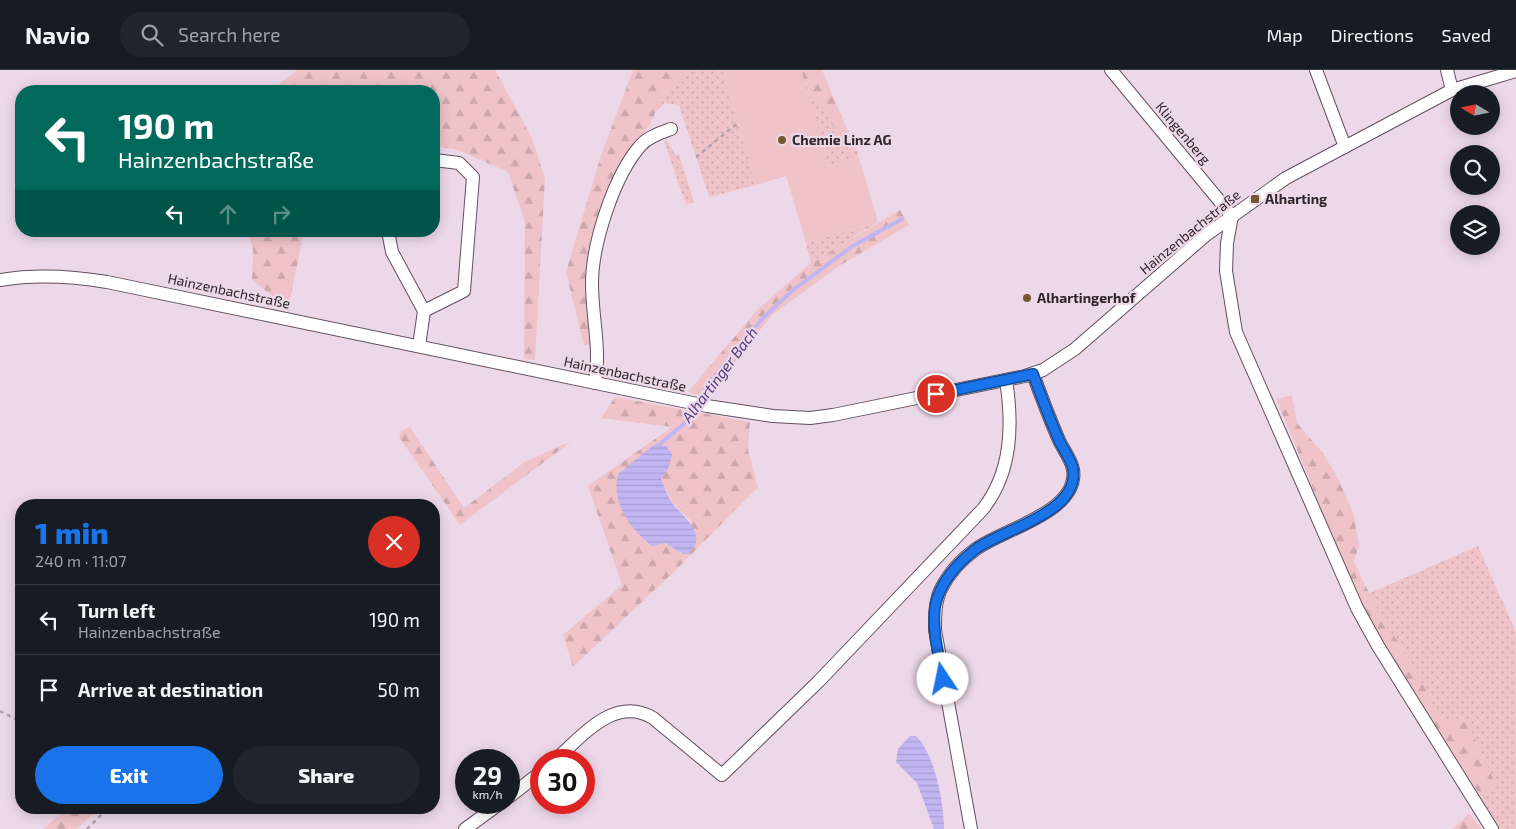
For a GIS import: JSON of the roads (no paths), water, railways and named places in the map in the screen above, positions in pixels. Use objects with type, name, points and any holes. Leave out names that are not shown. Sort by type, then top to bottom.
[{"type":"street","name":"Klingenberg","points":[[1111,70],[1232,216]]},
{"type":"street","points":[[1316,70],[1345,147]]},
{"type":"street","points":[[1447,70],[1451,85]]},
{"type":"street","name":"Hainzenbachstraße","points":[[1469,85],[1516,71]]},
{"type":"street","name":"Hainzenbachstraße","points":[[0,280],[29,276],[52,276],[107,282],[707,406],[774,416],[810,418],[833,415],[1033,374],[1075,349],[1206,235],[1286,178],[1450,91]]},
{"type":"street","points":[[594,383],[597,345],[592,269],[598,235],[618,183],[641,145],[654,136],[671,129]]},
{"type":"street","points":[[424,311],[464,291],[472,177],[459,164],[440,161]]},
{"type":"street","points":[[1232,216],[1227,244],[1226,271],[1236,332],[1357,608],[1378,646],[1492,829]]},
{"type":"street","points":[[389,237],[392,252],[424,311],[419,346]]},
{"type":"street","points":[[971,829],[934,630],[935,607],[940,590],[952,571],[975,550],[994,538],[1046,513],[1067,495],[1072,483],[1073,468],[1058,439],[1033,374]]},
{"type":"street","points":[[568,749],[601,720],[621,711],[633,710],[653,718],[722,775],[819,681],[983,509],[995,494],[1004,475],[1010,440],[1010,407],[1006,380]]},
{"type":"street","points":[[520,788],[530,781]]},
{"type":"street","points":[[465,829],[486,814]]},
{"type":"waterway","name":"Alhartinger Bach","points":[[659,445],[692,417],[706,387],[762,319],[792,291],[851,247],[902,219]]},
{"type":"place","name":"Chemie Linz AG","points":[[782,140]]},
{"type":"place","name":"Alharting","points":[[1255,199]]},
{"type":"place","name":"Alhartingerhof","points":[[1027,298]]}]
